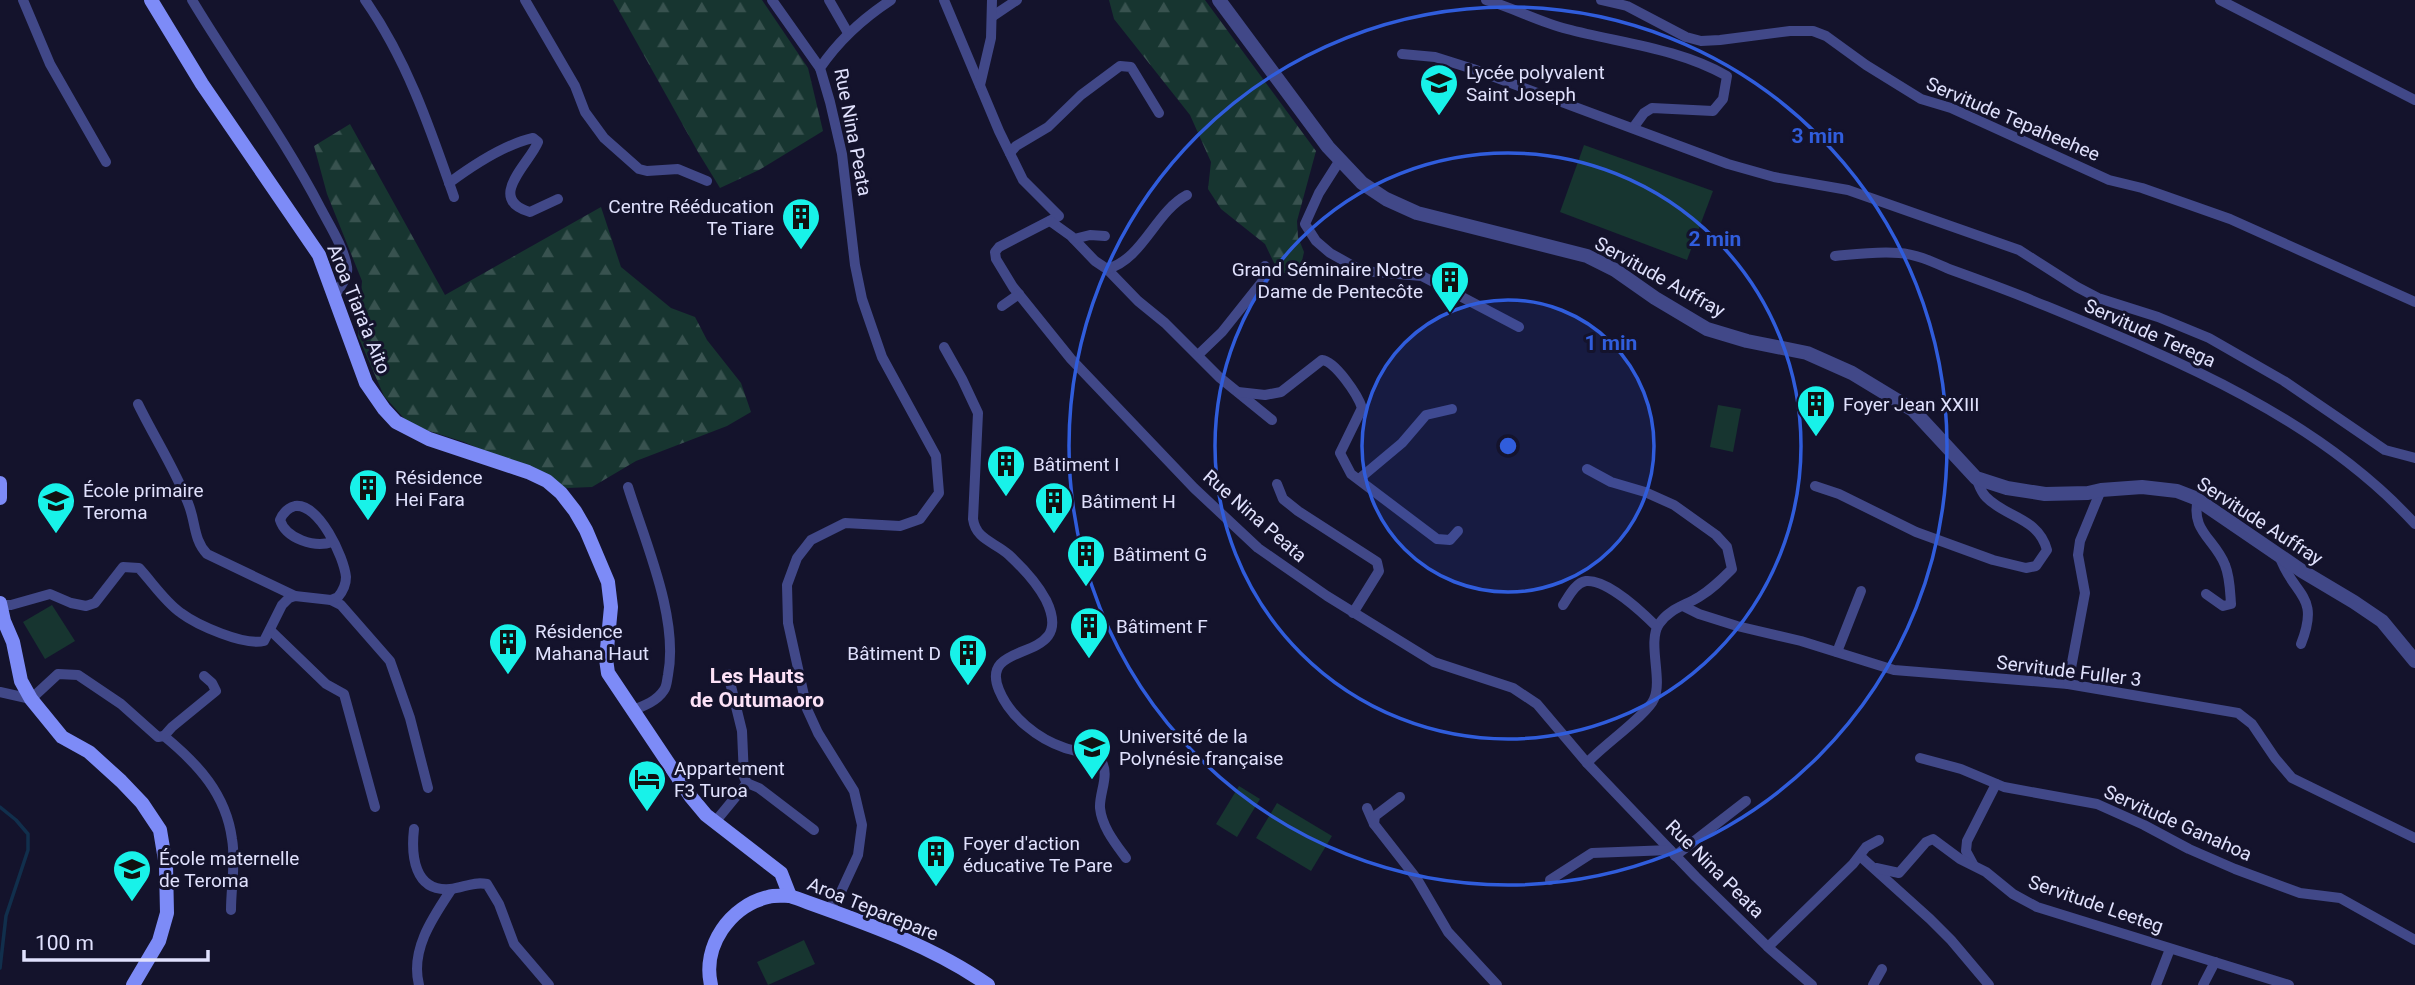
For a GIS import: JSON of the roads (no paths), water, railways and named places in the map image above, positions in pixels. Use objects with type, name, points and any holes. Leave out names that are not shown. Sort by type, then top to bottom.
[{"type":"main road","name":"Aroa Tiara'a Aito","points":[[151,0],[202,83],[312,243],[329,277],[366,383],[384,409],[396,422],[429,439],[528,472],[547,481],[575,511],[608,583],[611,607],[606,659],[608,673],[691,797],[715,822],[781,873],[790,896]]},
{"type":"main road","points":[[0,483],[0,498]]},
{"type":"main road","points":[[0,604],[13,642],[20,681],[31,699],[62,737],[89,752],[121,781],[142,803],[160,830],[166,866],[167,914],[159,941],[133,985]]},
{"type":"main road","name":"Aroa Teparepare","points":[[711,985],[710,956],[721,928],[743,907],[769,896],[790,896],[919,947],[964,968],[989,985]]},
{"type":"street","points":[[23,0],[50,64],[106,162]]},
{"type":"street","points":[[192,0],[287,146],[328,223],[347,268],[335,296]]},
{"type":"street","points":[[365,0],[403,62],[454,197]]},
{"type":"street","points":[[525,0],[575,86],[585,112],[604,138],[639,169],[678,169],[707,181]]},
{"type":"street","points":[[772,0],[820,68]]},
{"type":"street","points":[[829,0],[848,33]]},
{"type":"street","name":"Rue Nina Peata","points":[[828,910],[839,896],[858,855],[862,825],[854,791],[818,733],[807,709],[788,623],[787,585],[797,558],[811,540],[845,523],[900,526],[920,519],[939,493],[936,456],[881,357],[862,299],[855,265],[842,154],[820,68],[848,33],[864,18],[891,0]]},
{"type":"street","points":[[944,0],[979,85],[1023,180],[1059,216],[1050,221],[1107,269],[1219,377],[1272,420]]},
{"type":"street","points":[[979,85],[991,38],[992,0]]},
{"type":"street","points":[[993,16],[1017,0]]},
{"type":"street","name":"Servitude Auffray","points":[[1219,0],[1308,122],[1362,183],[1386,199],[1417,213],[1587,256],[1615,270],[1707,329],[1747,341],[1807,353],[1852,373],[1913,410],[1976,478],[2007,488],[2045,494],[2155,488],[2198,499],[2382,621],[2415,661]]},
{"type":"street","points":[[1486,0],[1564,29],[1704,64],[1727,76],[1723,99],[1713,111],[1652,108],[1644,113],[1633,128]]},
{"type":"street","name":"Servitude Tepaheehee","points":[[1601,0],[1627,6],[1652,17],[1671,30],[1701,41],[1813,31],[1826,36],[1921,99],[1951,108],[2109,180],[2215,212],[2415,302]]},
{"type":"street","points":[[2220,0],[2415,100]]},
{"type":"street","points":[[1402,54],[1435,57],[1473,69],[1750,171],[1848,190],[2019,250],[2098,298],[2158,317],[2210,338],[2284,381],[2385,450],[2415,458]]},
{"type":"street","points":[[1010,153],[1016,146],[1048,127],[1082,94],[1120,66],[1131,67],[1160,113]]},
{"type":"street","points":[[449,183],[468,169],[533,138],[538,142],[513,178],[512,199],[522,210],[530,212],[558,199]]},
{"type":"street","points":[[1340,160],[1319,192],[1305,224],[1316,241],[1330,253],[1362,271],[1422,276],[1518,327]]},
{"type":"street","points":[[1107,269],[1124,260],[1166,213],[1187,195]]},
{"type":"street","name":"Rue Nina Peata","points":[[1050,221],[999,247],[995,252],[996,259],[1019,294],[1071,359],[1202,496],[1258,548],[1353,613],[1434,662],[1513,688],[1537,704],[1587,763],[1673,853],[1812,985]]},
{"type":"street","points":[[1074,239],[1090,235],[1105,236]]},
{"type":"street","name":"Servitude Terega","points":[[1835,256],[1898,253],[1915,256],[2075,318],[2194,371],[2252,400],[2337,453],[2357,468],[2415,524]]},
{"type":"street","points":[[1198,355],[1222,332],[1265,278],[1265,266]]},
{"type":"street","points":[[1002,306],[1019,294]]},
{"type":"street","points":[[944,347],[978,413],[973,519],[975,529],[982,537],[1007,553],[1030,575],[1046,601],[1053,621],[1050,636],[1043,642],[1004,659],[997,673],[999,691],[1020,719],[1034,732],[1056,745],[1101,759],[1105,770],[1101,816],[1105,827],[1126,858]]},
{"type":"street","points":[[1238,392],[1265,395],[1280,392],[1322,360],[1331,362],[1360,399],[1362,408],[1340,453],[1344,465],[1359,480],[1437,539],[1450,540],[1458,531]]},
{"type":"street","points":[[138,404],[188,502],[195,522],[197,544],[207,554],[295,596],[331,600],[341,606],[390,661],[410,718],[428,788]]},
{"type":"street","points":[[1359,480],[1402,443],[1426,415],[1452,409]]},
{"type":"street","points":[[1587,469],[1611,482],[1645,492],[1674,505],[1716,535],[1727,547],[1732,569],[1714,586],[1683,606],[1670,610],[1657,626],[1654,699],[1640,716],[1587,763]]},
{"type":"street","points":[[1815,486],[1839,494],[1916,532],[1993,560],[2026,568],[2036,566],[2046,550],[2044,540],[2024,520],[1988,500],[1976,478]]},
{"type":"street","points":[[1277,484],[1283,499],[1298,511],[1377,562],[1379,571],[1353,613]]},
{"type":"street","points":[[628,487],[662,594],[670,634],[671,661],[665,689],[651,703],[633,710]]},
{"type":"street","points":[[2068,684],[2085,593],[2077,555],[2101,490]]},
{"type":"street","points":[[2198,499],[2196,518],[2225,564],[2230,583],[2231,604],[2222,606],[2206,594]]},
{"type":"street","points":[[331,600],[338,597],[346,579],[343,564],[327,528],[309,509],[302,506],[293,506],[282,515],[280,520],[283,528],[292,534],[317,545],[332,542]]},
{"type":"street","points":[[2279,555],[2286,574],[2307,602],[2309,624],[2301,644]]},
{"type":"street","points":[[0,604],[11,605],[50,594],[71,603],[90,606],[123,567],[130,566],[139,568],[178,612],[194,622],[237,639],[256,643],[264,641],[282,605],[295,596]]},
{"type":"street","points":[[1563,604],[1576,586],[1585,581],[1594,582],[1618,594],[1657,626]]},
{"type":"street","points":[[1837,652],[1861,591]]},
{"type":"street","name":"Servitude Fuller 3","points":[[1683,606],[1737,626],[1894,670],[2068,684],[2238,713],[2252,724],[2292,778],[2415,838]]},
{"type":"street","points":[[270,630],[326,684],[344,694],[375,807]]},
{"type":"street","points":[[0,692],[31,699],[58,674],[78,675],[121,705],[158,737],[164,736],[216,691],[205,677]]},
{"type":"street","points":[[727,674],[742,731],[744,777],[747,783],[814,830]]},
{"type":"street","points":[[164,736],[208,778],[222,799],[233,839],[231,910]]},
{"type":"street","name":"Servitude Ganahoa","points":[[1920,758],[1961,769],[1996,784],[2097,804],[2235,869],[2300,893],[2340,898],[2415,940]]},
{"type":"street","points":[[715,822],[747,783]]},
{"type":"street","points":[[1973,864],[1966,851],[1967,841],[1996,784]]},
{"type":"street","points":[[1374,824],[1375,816],[1400,797]]},
{"type":"street","points":[[1550,880],[1592,853],[1673,853],[1746,801]]},
{"type":"street","points":[[1367,808],[1374,824],[1417,879],[1448,932],[1497,985]]},
{"type":"street","points":[[414,829],[414,857],[417,873],[422,881],[434,887],[451,890],[462,885],[480,882],[487,884],[499,904],[505,926],[514,944],[549,985]]},
{"type":"street","name":"Servitude Leeteg","points":[[1876,868],[1899,873],[1926,842],[1933,839],[2013,894],[2037,907],[2290,985]]},
{"type":"street","points":[[1769,947],[1866,848],[1878,840]]},
{"type":"street","points":[[1860,856],[1951,940],[1989,985]]},
{"type":"street","points":[[419,985],[418,958],[423,938],[451,890]]},
{"type":"street","points":[[2156,985],[2170,949]]},
{"type":"street","points":[[2203,985],[2215,962]]},
{"type":"street","points":[[1873,985],[1882,969]]},
{"type":"waterway","points":[[0,807],[28,834],[28,850],[6,916],[0,968]]},
{"type":"place","name":"Lycée polyvalent Saint Joseph","points":[[1439,117]]},
{"type":"place","name":"Centre Rééducation Te Tiare","points":[[801,251]]},
{"type":"place","name":"Grand Séminaire Notre Dame de Pentecôte","points":[[1450,314]]},
{"type":"place","name":"Foyer Jean XXIII","points":[[1816,438]]},
{"type":"place","name":"Bâtiment I","points":[[1006,498]]},
{"type":"place","name":"Résidence Hei Fara","points":[[368,522]]},
{"type":"place","name":"École primaire Teroma","points":[[56,535]]},
{"type":"place","name":"Bâtiment H","points":[[1054,535]]},
{"type":"place","name":"Bâtiment G","points":[[1086,588]]},
{"type":"place","name":"Bâtiment F","points":[[1089,660]]},
{"type":"place","name":"Résidence Mahana Haut","points":[[508,676]]},
{"type":"place","name":"Bâtiment D","points":[[968,687]]},
{"type":"place","name":"Université de la Polynésie française","points":[[1092,781]]},
{"type":"place","name":"Appartement F3 Turoa","points":[[647,813]]},
{"type":"place","name":"Foyer d'action éducative Te Pare","points":[[936,888]]},
{"type":"place","name":"École maternelle de Teroma","points":[[132,903]]},
{"type":"district","name":"Les Hauts de Outumaoro","points":[[757,688]]}]
